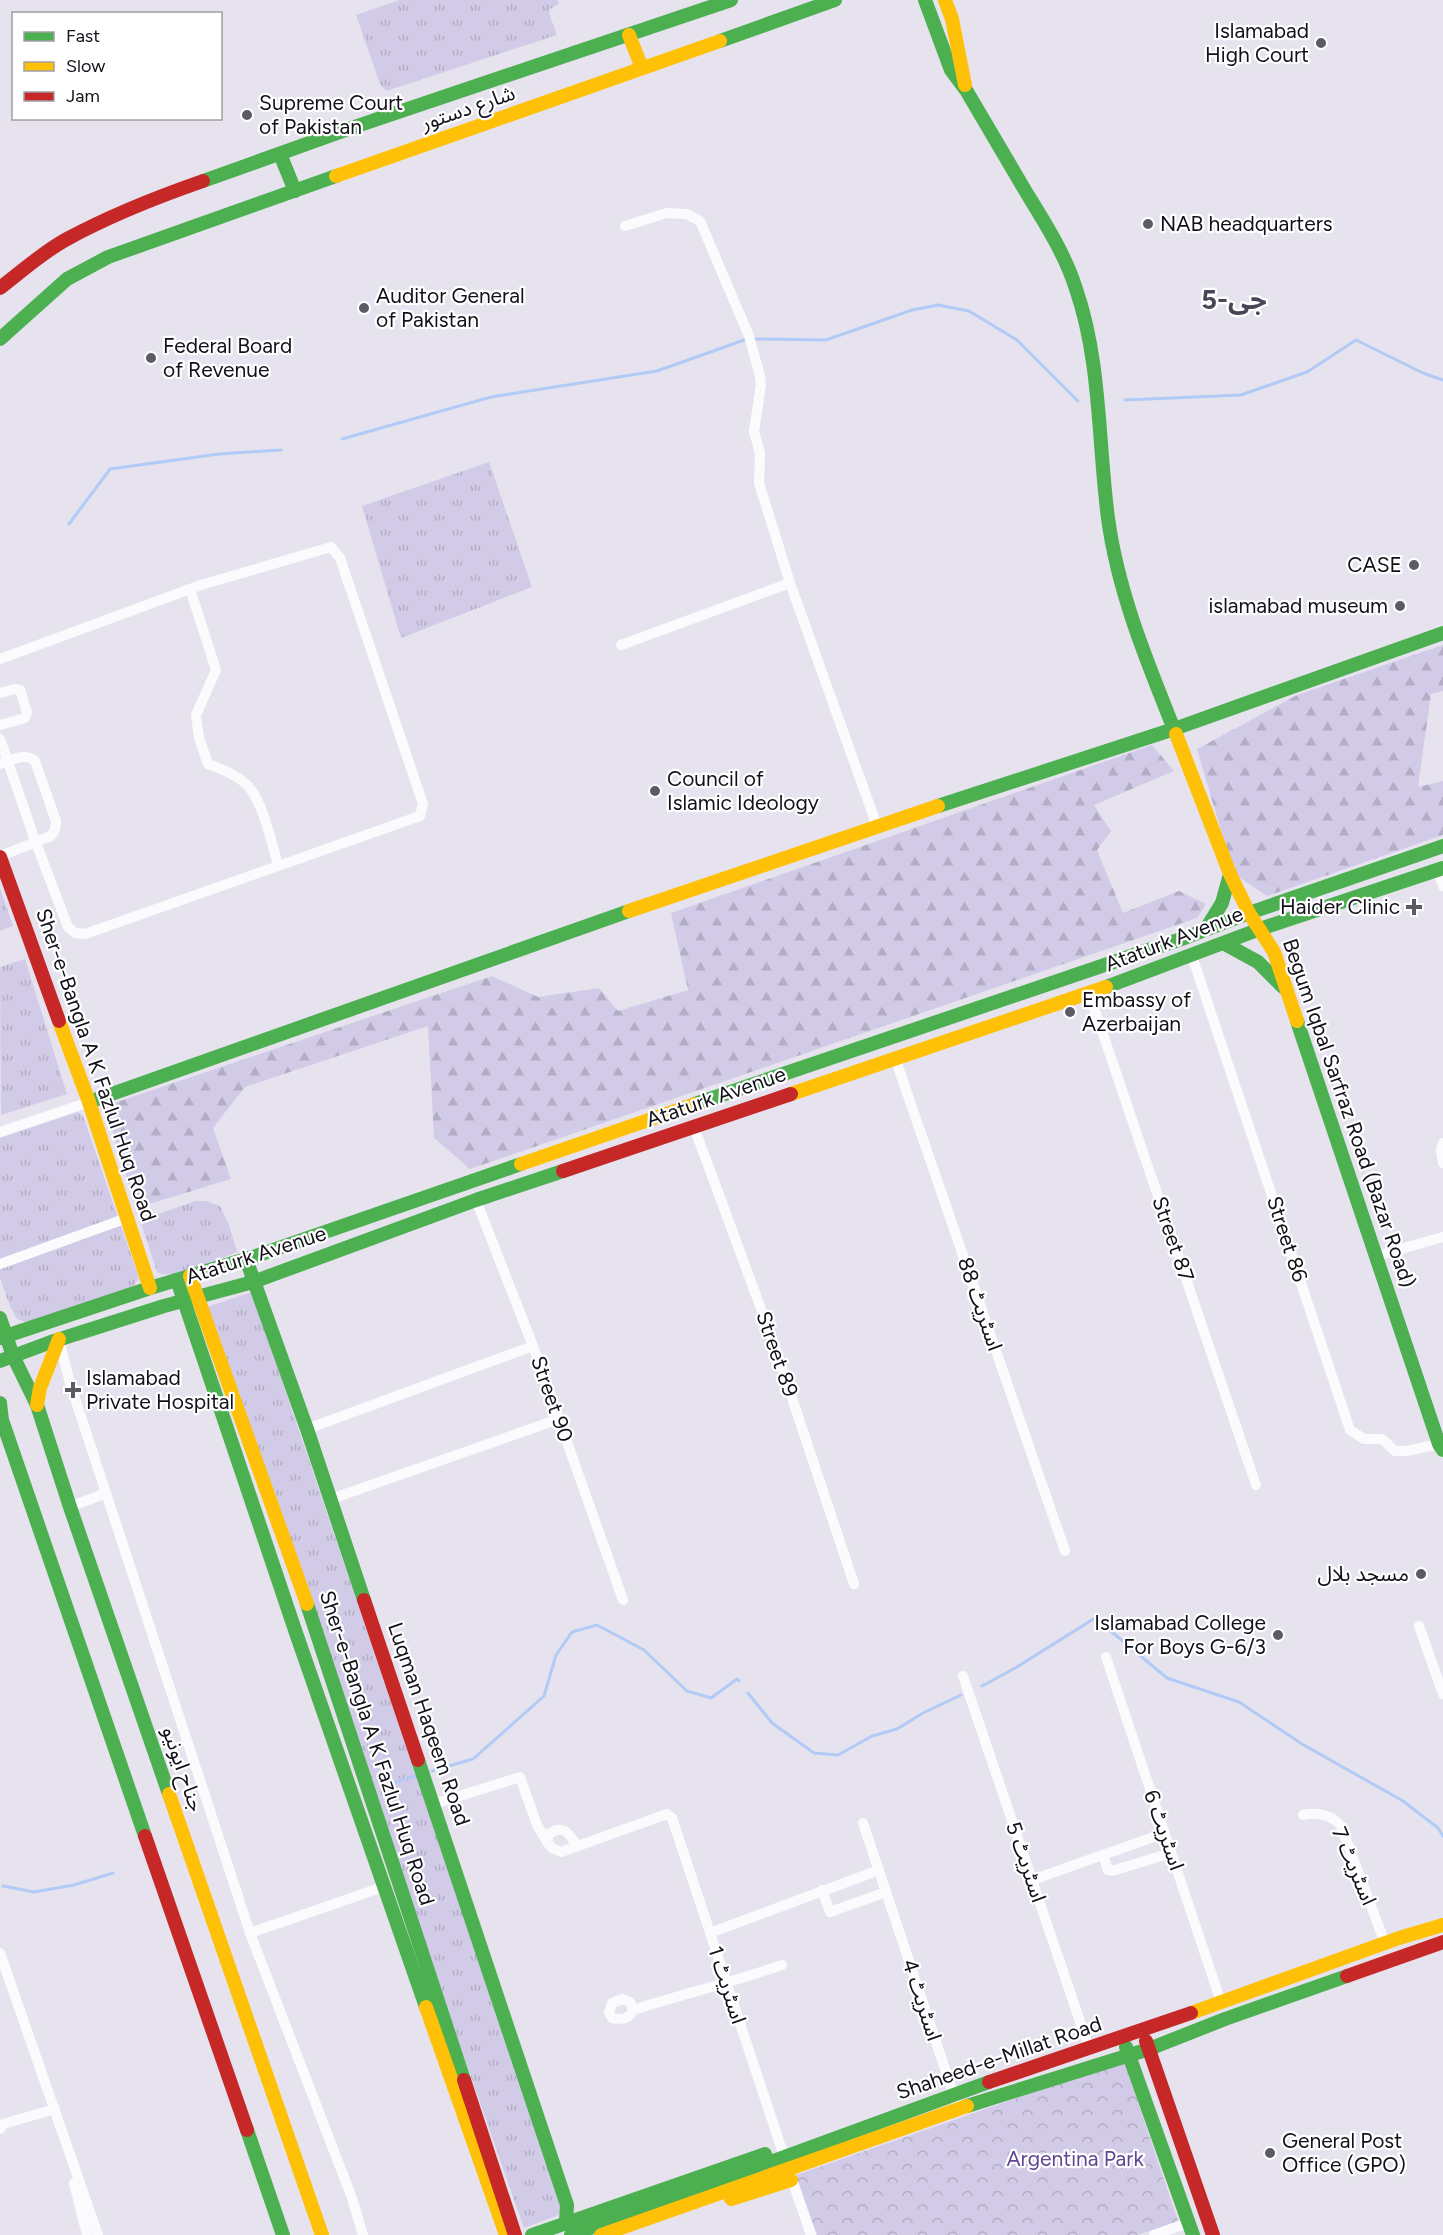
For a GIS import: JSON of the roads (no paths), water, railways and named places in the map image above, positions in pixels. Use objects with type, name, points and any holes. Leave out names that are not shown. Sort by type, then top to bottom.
[{"type":"street","name":"شارع دستور","points":[[0,288],[42,255],[88,227],[138,204],[731,0]]},
{"type":"street","name":"شارع دستور","points":[[0,339],[67,279],[108,257],[835,0]]},
{"type":"street","name":"Begum Iqbal Sarfraz Road (Bazar Road)","points":[[925,0],[951,70],[966,90],[1048,228],[1077,290],[1086,323],[1092,360],[1108,518],[1116,565],[1132,618],[1230,874],[1249,913],[1274,952],[1441,1447]]},
{"type":"street","points":[[945,0],[952,19],[966,90]]},
{"type":"street","points":[[629,35],[642,68]]},
{"type":"street","points":[[280,154],[295,191]]},
{"type":"street","points":[[625,226],[667,213],[687,214],[700,221],[749,336],[761,386],[754,431],[760,454],[759,483],[790,583],[877,826]]},
{"type":"street","points":[[0,659],[190,589],[331,547],[340,558],[423,804],[420,816],[86,934],[75,933],[68,927],[4,762],[0,739]]},
{"type":"street","points":[[621,645],[790,583]]},
{"type":"street","points":[[190,589],[216,670],[196,715],[199,738],[208,764],[226,771],[248,785],[264,815],[278,865]]},
{"type":"street","points":[[0,1132],[508,953],[877,826],[1174,729],[1443,633]]},
{"type":"street","points":[[0,693],[20,690],[27,712],[25,718],[0,725]]},
{"type":"street","points":[[0,856],[51,836],[55,830],[56,821],[35,761],[31,757],[24,756],[4,762]]},
{"type":"street","name":"Ataturk Avenue","points":[[3,1337],[246,1259],[1443,846]]},
{"type":"street","name":"Sher-e-Bangla A K Fazlul Huq Road","points":[[0,856],[89,1102],[150,1288]]},
{"type":"street","points":[[1440,869],[1443,886]]},
{"type":"street","name":"Ataturk Avenue","points":[[7,1358],[59,1339],[253,1282],[476,1200],[1089,993],[1260,929],[1440,869]]},
{"type":"street","points":[[1206,929],[1222,903],[1230,874]]},
{"type":"street","points":[[1225,944],[1258,962],[1287,991]]},
{"type":"street","name":"Street 86","points":[[1192,956],[1350,1430],[1364,1439],[1382,1438],[1395,1451],[1441,1447]]},
{"type":"street","name":"Street 87","points":[[1089,993],[1256,1485]]},
{"type":"street","name":"اسٹریٹ 88","points":[[895,1058],[1065,1551]]},
{"type":"street","points":[[729,1093],[736,1113]]},
{"type":"street","name":"Street 89","points":[[694,1127],[774,1344],[854,1584]]},
{"type":"street","points":[[1443,1143],[1441,1150],[1443,1163]]},
{"type":"street","name":"Street 90","points":[[476,1200],[533,1347],[623,1600]]},
{"type":"street","points":[[0,1264],[127,1218]]},
{"type":"street","points":[[1376,1256],[1443,1237]]},
{"type":"street","name":"Luqman Haqeem Road","points":[[246,1259],[307,1429],[434,1804],[567,2205],[568,2229]]},
{"type":"street","name":"Sher-e-Bangla A K Fazlul Huq Road","points":[[183,1278],[383,1887],[506,2235]]},
{"type":"street","name":"Sher-e-Bangla A K Fazlul Huq Road","points":[[190,1299],[315,1626],[515,2235]]},
{"type":"street","name":"جناح ایونیو","points":[[0,1318],[7,1358],[37,1405],[322,2235]]},
{"type":"street","points":[[37,1405],[40,1388],[59,1339]]},
{"type":"street","points":[[59,1339],[70,1383],[250,1933],[352,2198],[363,2235]]},
{"type":"street","points":[[307,1429],[533,1347]]},
{"type":"street","points":[[0,1402],[2,1420],[283,2235]]},
{"type":"street","points":[[331,1499],[559,1419]]},
{"type":"street","points":[[70,1506],[106,1493]]},
{"type":"street","points":[[1419,1626],[1443,1694]]},
{"type":"street","name":"اسٹریٹ 6","points":[[1106,1658],[1221,2002]]},
{"type":"street","name":"اسٹریٹ 5","points":[[963,1676],[1089,2048]]},
{"type":"street","points":[[434,1804],[520,1777],[537,1825],[547,1842],[552,1848],[561,1852],[577,1846],[568,1831],[563,1829],[549,1834],[547,1842]]},
{"type":"street","name":"اسٹریٹ 7","points":[[1304,1815],[1317,1814],[1331,1818],[1341,1826],[1385,1943]]},
{"type":"street","name":"اسٹریٹ 1","points":[[577,1846],[670,1815],[811,2235]]},
{"type":"street","name":"اسٹریٹ 4","points":[[863,1823],[959,2108]]},
{"type":"street","points":[[1032,1880],[1165,1833]]},
{"type":"street","points":[[1103,1855],[1108,1870],[1112,1871],[1172,1853]]},
{"type":"street","points":[[710,1933],[879,1870]]},
{"type":"street","points":[[250,1933],[383,1887]]},
{"type":"street","points":[[822,1890],[830,1912],[886,1892]]},
{"type":"street","name":"Shaheed-e-Millat Road","points":[[601,2235],[786,2163],[953,2094],[1123,2038],[1399,1938],[1443,1925]]},
{"type":"street","points":[[1399,1938],[1404,1954]]},
{"type":"street","name":"Shaheed-e-Millat Road","points":[[532,2235],[568,2229],[1149,2049],[1404,1954],[1443,1942]]},
{"type":"street","points":[[0,1953],[98,2235]]},
{"type":"street","points":[[633,2010],[696,1990],[727,1984],[782,1965]]},
{"type":"street","points":[[1143,2031],[1213,2235]]},
{"type":"street","points":[[1123,2038],[1191,2229],[1154,2235]]},
{"type":"street","points":[[0,2129],[3,2124],[55,2109]]},
{"type":"street","points":[[1159,2139],[1178,2133]]},
{"type":"street","points":[[69,2150],[75,2191],[87,2235]]},
{"type":"street","name":"Shaheed-e-Millat Road","points":[[568,2229],[583,2216],[786,2163]]},
{"type":"street","name":"Shaheed-e-Millat Road","points":[[625,2235],[786,2163]]},
{"type":"street","points":[[567,2205],[583,2216]]},
{"type":"waterway","points":[[753,339],[826,340],[912,310],[938,305],[969,311],[1017,340],[1078,401]]},
{"type":"waterway","points":[[342,439],[491,397],[657,371],[747,339]]},
{"type":"waterway","points":[[1125,400],[1241,395],[1307,372],[1356,340],[1423,373],[1443,380]]},
{"type":"waterway","points":[[69,524],[110,469],[219,454],[281,450]]},
{"type":"waterway","points":[[982,1686],[1095,1618],[1167,1678],[1239,1702],[1302,1744],[1403,1801],[1438,1828],[1443,1836]]},
{"type":"waterway","points":[[432,1771],[473,1759],[544,1696],[556,1655],[572,1632],[597,1625],[644,1650],[687,1691],[711,1698],[737,1679],[739,1681]]},
{"type":"waterway","points":[[748,1693],[772,1723],[814,1753],[838,1755],[872,1736],[897,1729],[923,1713],[961,1695]]},
{"type":"waterway","points":[[389,1784],[415,1776]]},
{"type":"waterway","points":[[3,1886],[34,1892],[74,1885],[113,1873]]},
{"type":"place","name":"Islamabad High Court","points":[[1321,43]]},
{"type":"place","name":"Supreme Court of Pakistan","points":[[247,115]]},
{"type":"place","name":"NAB headquarters","points":[[1148,224]]},
{"type":"place","name":"Auditor General of Pakistan","points":[[364,308]]},
{"type":"place","name":"Federal Board of Revenue","points":[[151,358]]},
{"type":"place","name":"CASE","points":[[1414,565]]},
{"type":"place","name":"islamabad museum","points":[[1400,606]]},
{"type":"place","name":"Council of Islamic Ideology","points":[[655,791]]},
{"type":"place","name":"Haider Clinic","points":[[1414,907]]},
{"type":"place","name":"Embassy of Azerbaijan","points":[[1070,1012]]},
{"type":"place","name":"Islamabad Private Hospital","points":[[73,1390]]},
{"type":"place","name":"مسجد بلال","points":[[1421,1574]]},
{"type":"place","name":"Islamabad College For Boys G-6/3","points":[[1278,1635]]},
{"type":"place","name":"General Post Office (GPO)","points":[[1270,2153]]},
{"type":"district","name":"جی-5","points":[[1234,300]]},
{"type":"park label","name":"Argentina Park","points":[[1075,2159]]}]
